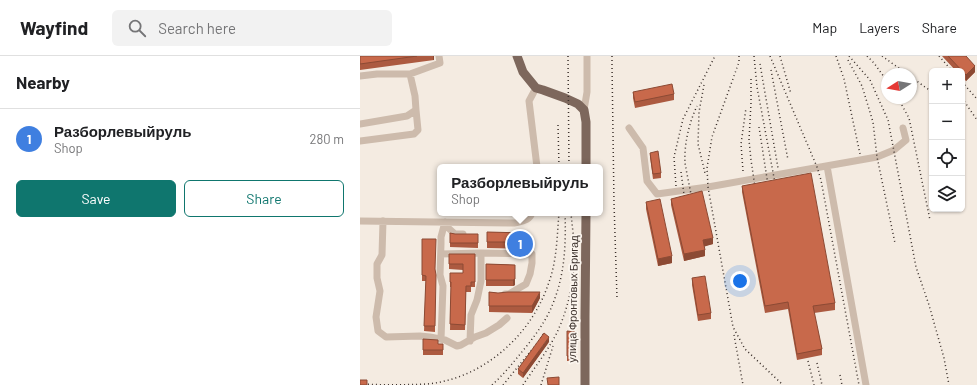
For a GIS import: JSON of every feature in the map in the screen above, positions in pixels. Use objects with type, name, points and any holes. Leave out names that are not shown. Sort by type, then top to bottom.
[{"type":"main road","points":[[517,56],[523,72],[536,88],[557,95],[581,107],[586,122],[586,164]]},
{"type":"main road","name":"улица Фронтовых Бригад","points":[[585,385],[586,216]]},
{"type":"street","points":[[360,76],[378,74],[410,74],[440,64],[439,56]]},
{"type":"street","points":[[581,107],[587,92],[587,56]]},
{"type":"street","points":[[360,141],[414,134],[418,130],[415,96],[410,74]]},
{"type":"street","points":[[536,88],[529,101],[537,164]]},
{"type":"street","points":[[360,124],[407,116],[416,110]]},
{"type":"street","points":[[629,128],[643,148],[647,181],[657,194],[708,187],[877,157],[894,150],[906,140],[903,128]]},
{"type":"street","points":[[827,166],[866,385]]},
{"type":"street","points":[[360,221],[445,224],[514,223],[530,218],[531,216]]},
{"type":"street","points":[[382,221],[382,255],[377,264],[377,278],[380,291],[376,317],[378,331],[386,337],[430,337],[441,339],[457,346],[462,345],[492,329],[507,318]]},
{"type":"street","points":[[445,224],[454,234],[469,234]]},
{"type":"street","points":[[441,339],[443,286],[440,275],[440,254],[441,237],[445,224]]},
{"type":"street","points":[[470,340],[471,315],[481,281],[481,253]]},
{"type":"street","points":[[440,254],[532,254],[530,274],[526,284],[509,294],[498,294]]},
{"type":"building","points":[[360,56],[417,56],[360,64]]},
{"type":"building","points":[[948,56],[966,56],[975,66],[966,75],[965,68],[959,68]]},
{"type":"building","points":[[672,84],[674,94],[635,102],[633,92]]},
{"type":"building","points":[[658,151],[661,173],[653,174],[650,153]]},
{"type":"building","points":[[811,173],[835,303],[813,306],[822,349],[797,354],[788,302],[765,306],[742,186]]},
{"type":"building","points":[[702,191],[713,238],[703,240],[705,250],[684,254],[671,199]]},
{"type":"building","points":[[660,199],[672,256],[658,259],[646,202]]},
{"type":"building","points":[[487,232],[525,233],[525,242],[487,242]]},
{"type":"building","points":[[450,233],[478,234],[478,243],[450,243]]},
{"type":"building","points":[[422,239],[436,239],[435,326],[424,326],[426,276],[422,275]]},
{"type":"building","points":[[449,254],[475,254],[475,282],[471,282],[471,286],[466,286],[465,325],[450,324],[450,273],[463,273],[463,264],[449,264]]},
{"type":"building","points":[[486,264],[515,265],[515,279],[486,280]]},
{"type":"building","points":[[705,276],[711,313],[698,315],[692,278]]},
{"type":"building","points":[[489,292],[540,292],[532,306],[489,306]]},
{"type":"building","points":[[567,331],[577,332],[576,356],[567,356]]},
{"type":"building","points":[[544,333],[549,337],[523,373],[518,369]]},
{"type":"building","points":[[423,339],[438,340],[438,344],[443,344],[443,350],[423,350]]},
{"type":"building","points":[[559,377],[559,385],[548,385],[547,378]]},
{"type":"building","points":[[360,380],[367,380],[367,385],[360,385]]},
{"type":"railway","points":[[568,56],[569,164]]},
{"type":"railway","points":[[612,56],[617,298]]},
{"type":"railway","points":[[676,186],[674,157],[683,119],[715,56]]},
{"type":"railway","points":[[739,56],[739,62],[712,137],[707,168],[708,187],[733,327],[745,349],[783,385]]},
{"type":"railway","points":[[754,56],[757,87],[775,183]]},
{"type":"railway","points":[[770,56],[817,167],[821,180],[859,385]]},
{"type":"railway","points":[[780,56],[791,94]]},
{"type":"railway","points":[[836,56],[844,79],[860,154]]},
{"type":"railway","points":[[849,56],[870,80],[888,120],[916,267],[929,305],[944,358],[949,385]]},
{"type":"railway","points":[[867,56],[881,73]]},
{"type":"railway","points":[[882,56],[899,68]]},
{"type":"railway","points":[[939,56],[949,68]]},
{"type":"railway","points":[[848,60],[862,86],[873,122],[877,157],[895,243]]},
{"type":"railway","points":[[760,64],[778,168]]},
{"type":"railway","points":[[771,70],[788,160]]},
{"type":"railway","points":[[751,79],[749,140],[755,187]]},
{"type":"railway","points":[[917,81],[929,90]]},
{"type":"railway","points":[[704,85],[699,112],[698,144],[705,173]]},
{"type":"railway","points":[[965,85],[977,99]]},
{"type":"railway","points":[[965,102],[977,120]]},
{"type":"railway","points":[[901,104],[909,118],[930,220]]},
{"type":"railway","points":[[692,200],[685,163],[685,148],[692,119],[697,106]]},
{"type":"railway","points":[[743,171],[741,144],[746,108]]},
{"type":"railway","points":[[558,125],[559,164]]},
{"type":"railway","points":[[759,127],[768,185]]},
{"type":"railway","points":[[681,172],[685,202]]},
{"type":"railway","points":[[360,384],[427,384],[448,380],[486,364],[503,351],[531,320],[549,282],[554,265],[559,216]]},
{"type":"railway","points":[[492,385],[541,327],[552,306],[563,267],[565,216]]},
{"type":"railway","points":[[523,385],[547,350],[563,319],[572,283],[574,265],[571,216]]},
{"type":"railway","points":[[503,385],[543,334]]},
{"type":"railway","points":[[734,335],[743,385]]},
{"type":"railway","points":[[541,385],[553,346]]},
{"type":"railway","points":[[808,361],[814,385]]},
{"type":"railway","points":[[817,363],[822,385]]},
{"type":"railway","points":[[840,375],[842,385]]},
{"type":"place","name":"Разборлевыйруль","points":[[520,244]]}]
